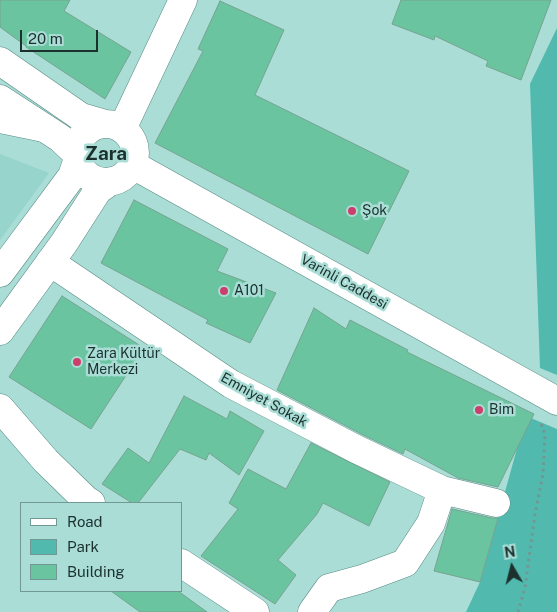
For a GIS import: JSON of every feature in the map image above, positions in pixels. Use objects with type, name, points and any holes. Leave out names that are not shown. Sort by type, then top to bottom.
[{"type":"main road","points":[[114,126],[183,0]]},
{"type":"main road","points":[[0,61],[81,117],[114,126],[128,134],[133,141],[135,149],[135,157],[122,173],[98,190],[64,243],[0,332]]},
{"type":"main road","points":[[0,99],[60,138],[78,156],[81,167],[94,179],[102,181],[122,173]]},
{"type":"main road","points":[[0,119],[44,128]]},
{"type":"main road","points":[[0,273],[72,176],[82,137],[88,130],[96,126],[114,126]]},
{"type":"main road","name":"Varinli Caddesi","points":[[122,173],[556,400]]},
{"type":"main road","name":"Emniyet Sokak","points":[[50,262],[231,384],[356,450],[442,490],[496,504]]},
{"type":"main road","points":[[0,408],[46,461],[89,502]]},
{"type":"main road","points":[[312,612],[328,588],[362,579],[405,564],[431,523],[442,490]]},
{"type":"main road","points":[[182,564],[255,612]]},
{"type":"path","points":[[518,612],[525,587],[535,514],[543,474],[545,435],[528,385]]},
{"type":"shaded area","points":[[0,154],[49,173],[0,240]]},
{"type":"green space","points":[[557,28],[557,375],[540,368],[530,84]]},
{"type":"green space","points":[[526,416],[557,429],[557,612],[466,612],[480,582]]},
{"type":"building","points":[[0,0],[70,0],[64,11],[131,52],[105,99],[26,47],[0,27]]},
{"type":"building","points":[[401,0],[551,0],[521,80],[486,66],[488,61],[435,36],[434,40],[392,24]]},
{"type":"building","points":[[220,1],[284,30],[255,95],[409,171],[368,254],[155,143],[203,51],[198,49]]},
{"type":"building","points":[[134,200],[228,249],[217,271],[276,293],[250,343],[206,323],[208,320],[101,263]]},
{"type":"building","name":"Zara Kültür Merkezi","points":[[62,296],[144,348],[91,429],[9,377]]},
{"type":"building","points":[[314,308],[346,329],[350,320],[408,350],[407,352],[534,414],[498,487],[458,478],[405,449],[403,454],[277,390]]},
{"type":"building","points":[[184,396],[227,419],[230,411],[264,431],[239,475],[209,453],[206,460],[180,449],[139,502],[130,502],[102,484],[128,448],[149,463]]},
{"type":"building","points":[[311,443],[390,482],[369,526],[323,503],[317,514],[278,560],[296,575],[275,604],[201,556],[238,509],[229,503],[248,469],[286,489]]},
{"type":"building","points":[[452,509],[498,518],[480,582],[434,571]]},
{"type":"building","points":[[112,592],[179,592],[207,612],[140,612]]},
{"type":"place","name":"Şok","points":[[352,211]]},
{"type":"place","name":"A101","points":[[224,291]]},
{"type":"place","name":"Zara Kültür Merkezi","points":[[77,362]]},
{"type":"place","name":"Bim","points":[[479,410]]},
{"type":"district","name":"Zara","points":[[106,154]]}]
